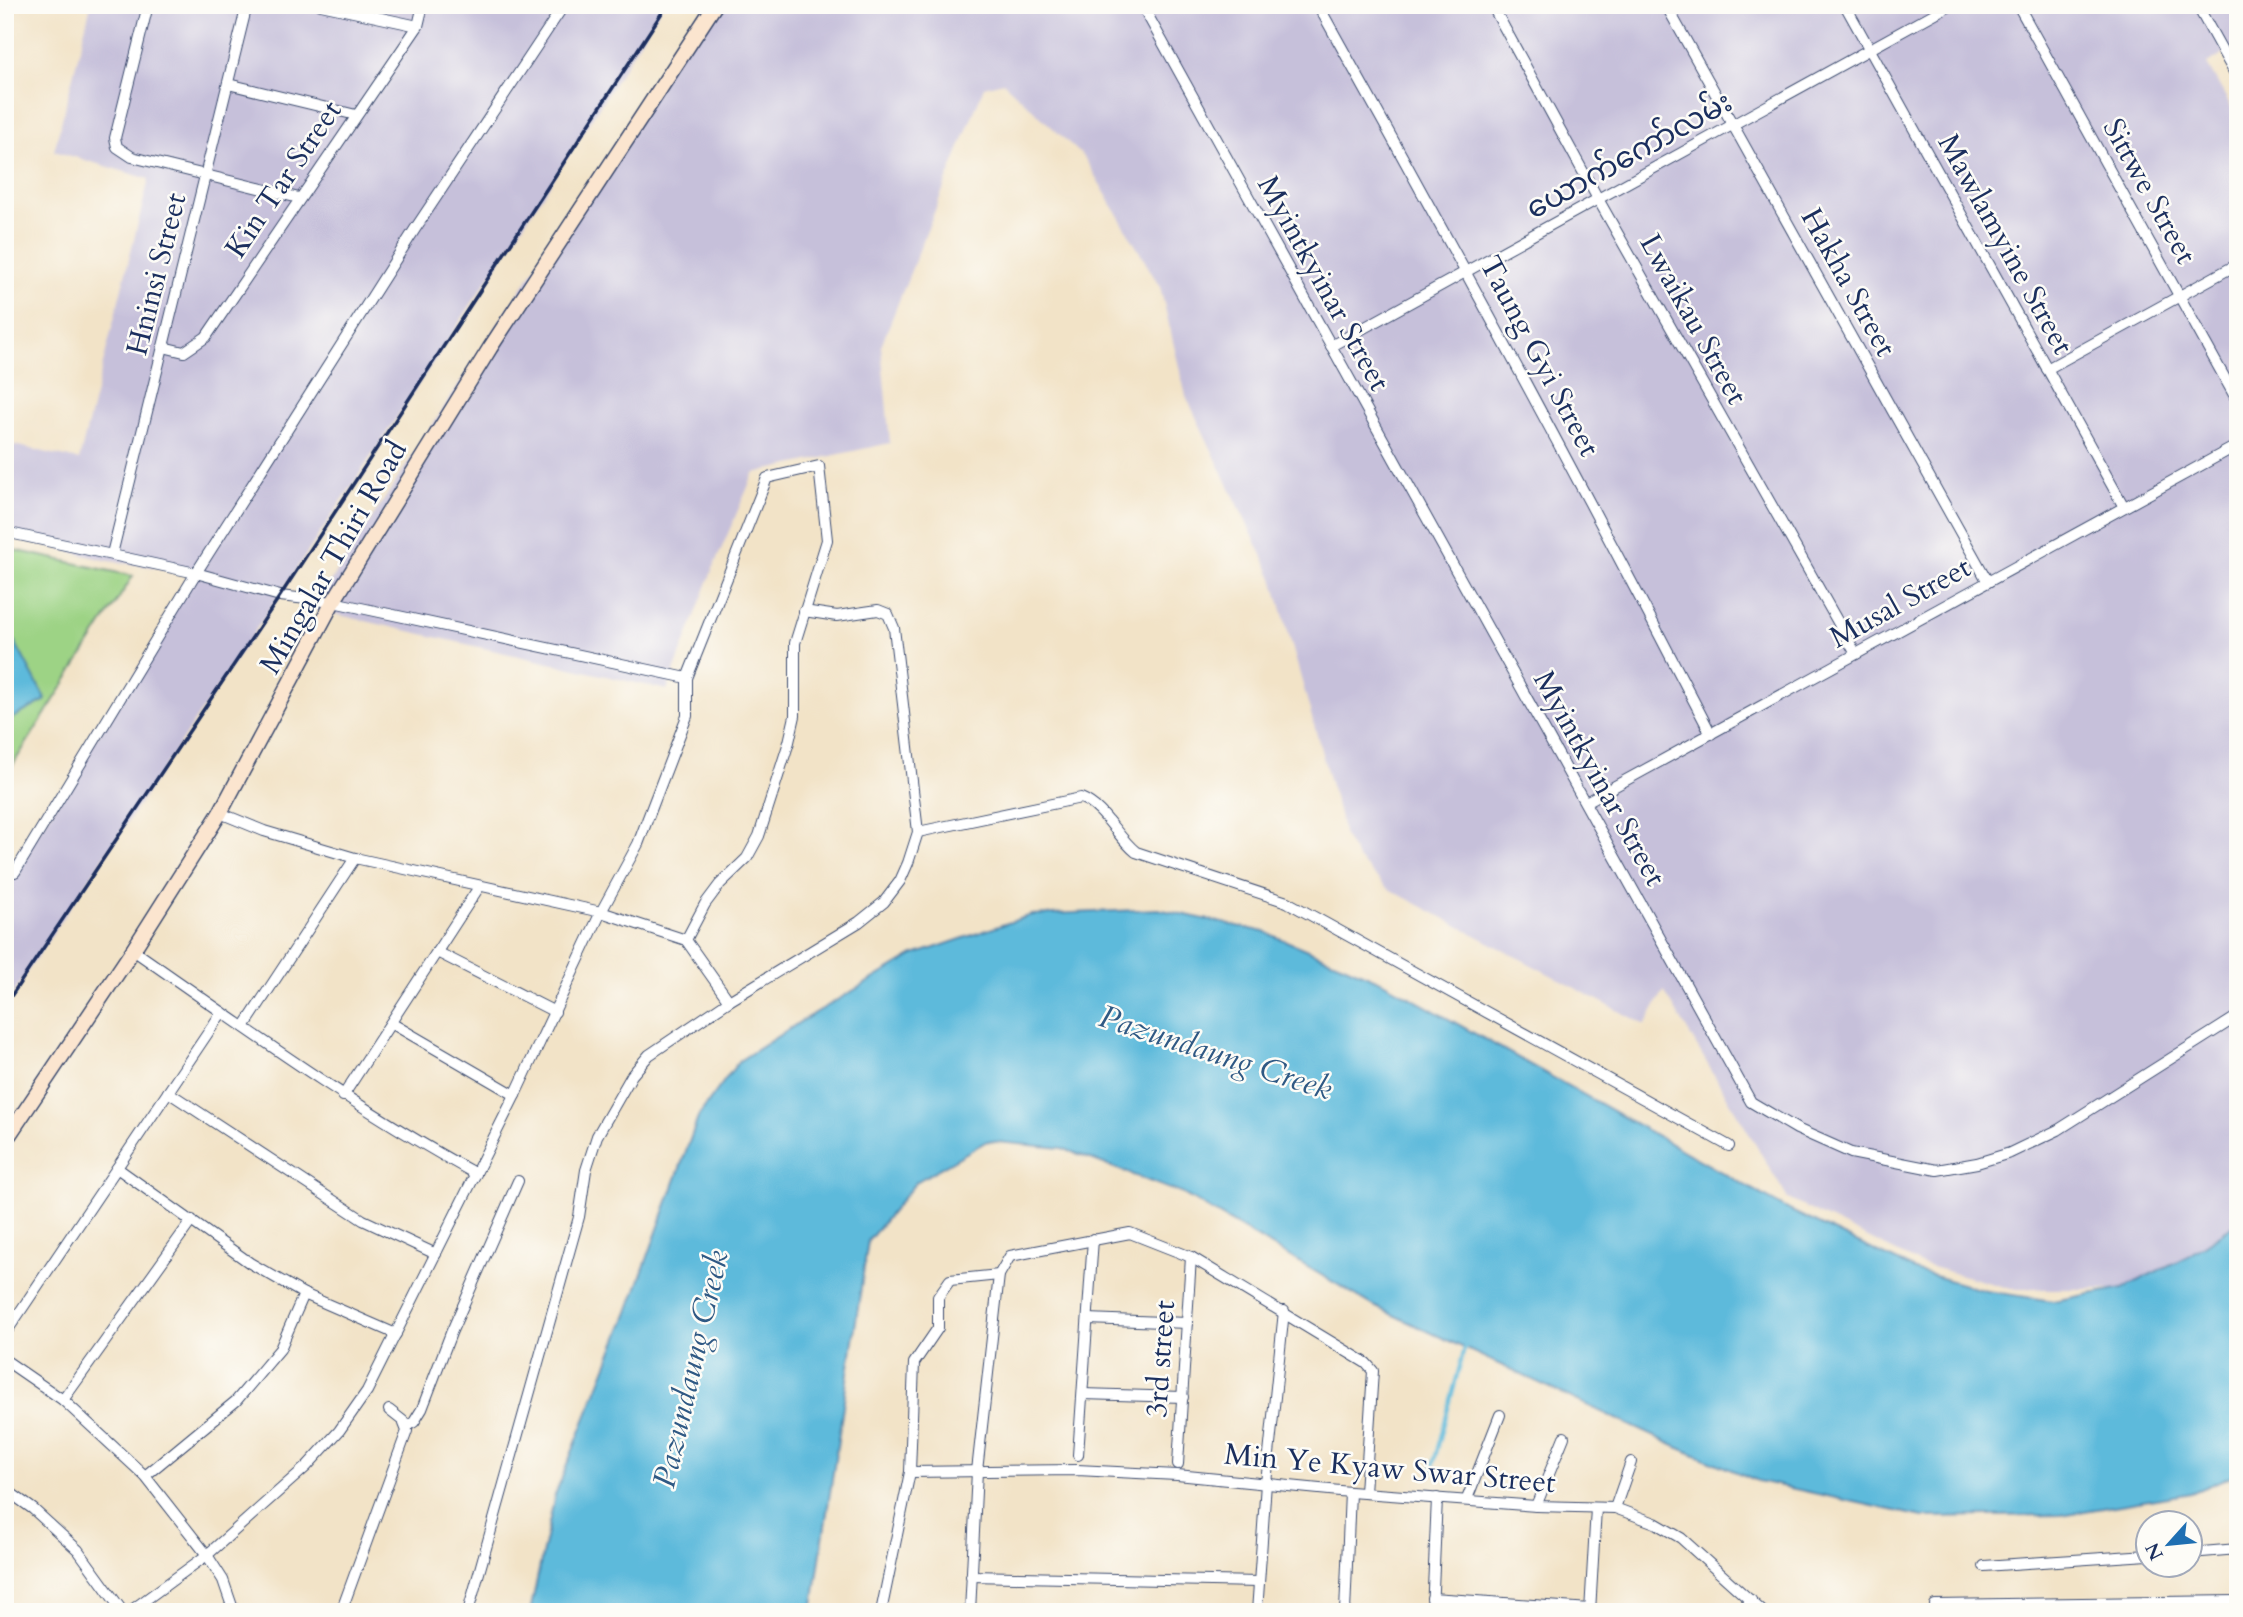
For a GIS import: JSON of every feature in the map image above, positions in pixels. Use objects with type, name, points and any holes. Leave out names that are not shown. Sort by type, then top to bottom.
[{"type":"street","points":[[148,5],[115,138],[117,147],[132,158],[299,198]]},
{"type":"street","name":"Hninsi Street","points":[[112,554],[247,5]]},
{"type":"street","points":[[321,5],[418,26]]},
{"type":"street","name":"Kin Tar Street","points":[[163,347],[184,352],[206,337],[418,26],[423,5]]},
{"type":"street","points":[[15,872],[196,573],[415,229],[564,5]]},
{"type":"street","name":"Mingalar Thiri Road","points":[[5,1141],[133,950],[220,813],[333,602],[490,348],[715,5]]},
{"type":"street","name":"Myintkyinar Street","points":[[1142,5],[1751,1102],[1797,1129],[1851,1153],[1937,1170],[1977,1164],[2010,1153],[2068,1124],[2238,1016]]},
{"type":"street","name":"Taung Gyi Street","points":[[1318,5],[1468,273],[1711,734]]},
{"type":"street","name":"Lwaikau Street","points":[[1492,5],[1598,199],[1856,654]]},
{"type":"street","name":"Hakha Street","points":[[1666,5],[1988,582]]},
{"type":"street","name":"Mawlamyine Street","points":[[1845,5],[2124,507]]},
{"type":"street","name":"ယောက်ကော်လမ်း","points":[[1331,346],[1468,273],[1950,5]]},
{"type":"street","name":"Sittwe Street","points":[[2018,5],[2238,402]]},
{"type":"street","points":[[2197,5],[2233,60],[2238,79]]},
{"type":"street","points":[[228,84],[356,115]]},
{"type":"street","points":[[2047,369],[2238,264]]},
{"type":"street","name":"Musal Street","points":[[1586,802],[2238,445]]},
{"type":"street","points":[[130,1612],[207,1555],[307,1466],[339,1431],[367,1391],[515,1096],[601,912],[638,844],[687,716],[687,678],[767,478],[819,466],[827,540],[795,643],[795,716],[789,742],[759,836],[747,858],[719,884],[686,940]]},
{"type":"street","points":[[5,533],[196,573],[280,596],[333,602],[687,678]]},
{"type":"street","points":[[468,1612],[579,1217],[586,1170],[597,1136],[632,1075],[649,1055],[729,1001],[859,922],[884,902],[904,872],[918,832],[894,628],[888,614],[878,610],[837,616],[804,611]]},
{"type":"street","points":[[918,832],[1081,798],[1094,803],[1124,842],[1136,852],[1287,902],[1729,1146]]},
{"type":"street","points":[[220,813],[264,831],[355,858],[601,912],[686,940],[729,1001]]},
{"type":"street","points":[[244,1027],[355,858]]},
{"type":"street","points":[[343,1096],[479,887]]},
{"type":"street","points":[[133,950],[343,1096],[408,1137],[476,1174]]},
{"type":"street","points":[[437,952],[555,1012]]},
{"type":"street","points":[[5,1334],[222,1012]]},
{"type":"street","points":[[391,1023],[515,1096]]},
{"type":"street","points":[[168,1092],[363,1220],[436,1254]]},
{"type":"street","points":[[117,1168],[250,1263],[304,1294],[396,1334]]},
{"type":"street","points":[[406,1427],[414,1422],[422,1409],[452,1333],[519,1181]]},
{"type":"street","points":[[63,1400],[192,1220]]},
{"type":"street","points":[[970,1612],[977,1471],[999,1275],[1010,1255],[1130,1233],[1191,1257],[1284,1311],[1370,1367],[1373,1371],[1365,1492]]},
{"type":"street","points":[[1078,1455],[1093,1239]]},
{"type":"street","name":"3rd street","points":[[1178,1464],[1191,1257]]},
{"type":"street","points":[[881,1612],[911,1472],[914,1363],[938,1328],[938,1297],[950,1280],[999,1275]]},
{"type":"street","points":[[145,1476],[236,1401],[280,1349],[304,1294]]},
{"type":"street","points":[[1257,1612],[1266,1483],[1284,1311]]},
{"type":"street","points":[[1088,1319],[1187,1323]]},
{"type":"street","points":[[5,1360],[63,1400],[145,1476],[207,1555],[223,1580],[234,1612]]},
{"type":"street","points":[[1083,1394],[1183,1397]]},
{"type":"street","points":[[341,1612],[407,1432],[403,1421],[389,1410]]},
{"type":"street","points":[[1467,1499],[1500,1415]]},
{"type":"street","points":[[1536,1506],[1564,1437]]},
{"type":"street","points":[[1615,1508],[1632,1462]]},
{"type":"street","name":"Min Ye Kyaw Swar Street","points":[[911,1472],[1077,1470],[1177,1475],[1350,1492],[1536,1506],[1615,1508],[1655,1523],[1681,1538],[1763,1612]]},
{"type":"street","points":[[5,1489],[33,1509],[78,1550],[123,1612]]},
{"type":"street","points":[[1345,1612],[1350,1492]]},
{"type":"street","points":[[1432,1612],[1437,1498]]},
{"type":"street","points":[[1432,1598],[1590,1610],[1596,1508]]},
{"type":"street","points":[[2204,1551],[2238,1549]]},
{"type":"street","points":[[1984,1566],[2134,1556]]},
{"type":"street","points":[[971,1576],[1259,1582]]},
{"type":"street","points":[[1743,1612],[1751,1600]]},
{"type":"street","points":[[1935,1605],[2137,1607],[2238,1601]]},
{"type":"shaded area","points":[[91,5],[663,5],[553,180],[351,487],[5,1005],[5,878],[49,816],[196,573],[109,561],[5,536],[5,443],[79,460],[149,179],[54,151]]},
{"type":"shaded area","points":[[706,5],[2238,5],[2238,46],[2207,64],[2238,119],[2238,1231],[2207,1253],[2119,1289],[2012,1289],[1921,1264],[1788,1199],[1664,991],[1645,1025],[1387,888],[1358,859],[1343,834],[1273,578],[1186,396],[1160,287],[1084,157],[1003,82],[984,87],[881,346],[890,443],[754,473],[714,566],[667,690],[313,609]]},
{"type":"green space","points":[[5,548],[133,576],[5,777]]},
{"type":"water","points":[[8,629],[46,700],[5,722],[5,630]]},
{"type":"water","name":"Pazundaung Creek","points":[[1158,909],[1265,932],[1381,981],[1791,1211],[1917,1271],[1986,1291],[2053,1301],[2123,1288],[2188,1256],[2238,1222],[2238,1473],[2191,1493],[2061,1515],[1923,1517],[1758,1481],[1677,1447],[1376,1307],[1183,1194],[1062,1148],[987,1141],[916,1182],[868,1241],[812,1612],[530,1612],[555,1495],[628,1312],[699,1115],[739,1061],[914,955],[1031,915]]},
{"type":"waterway","points":[[1431,1473],[1465,1346]]},
{"type":"railway","points":[[5,1005],[280,596],[667,5]]}]
